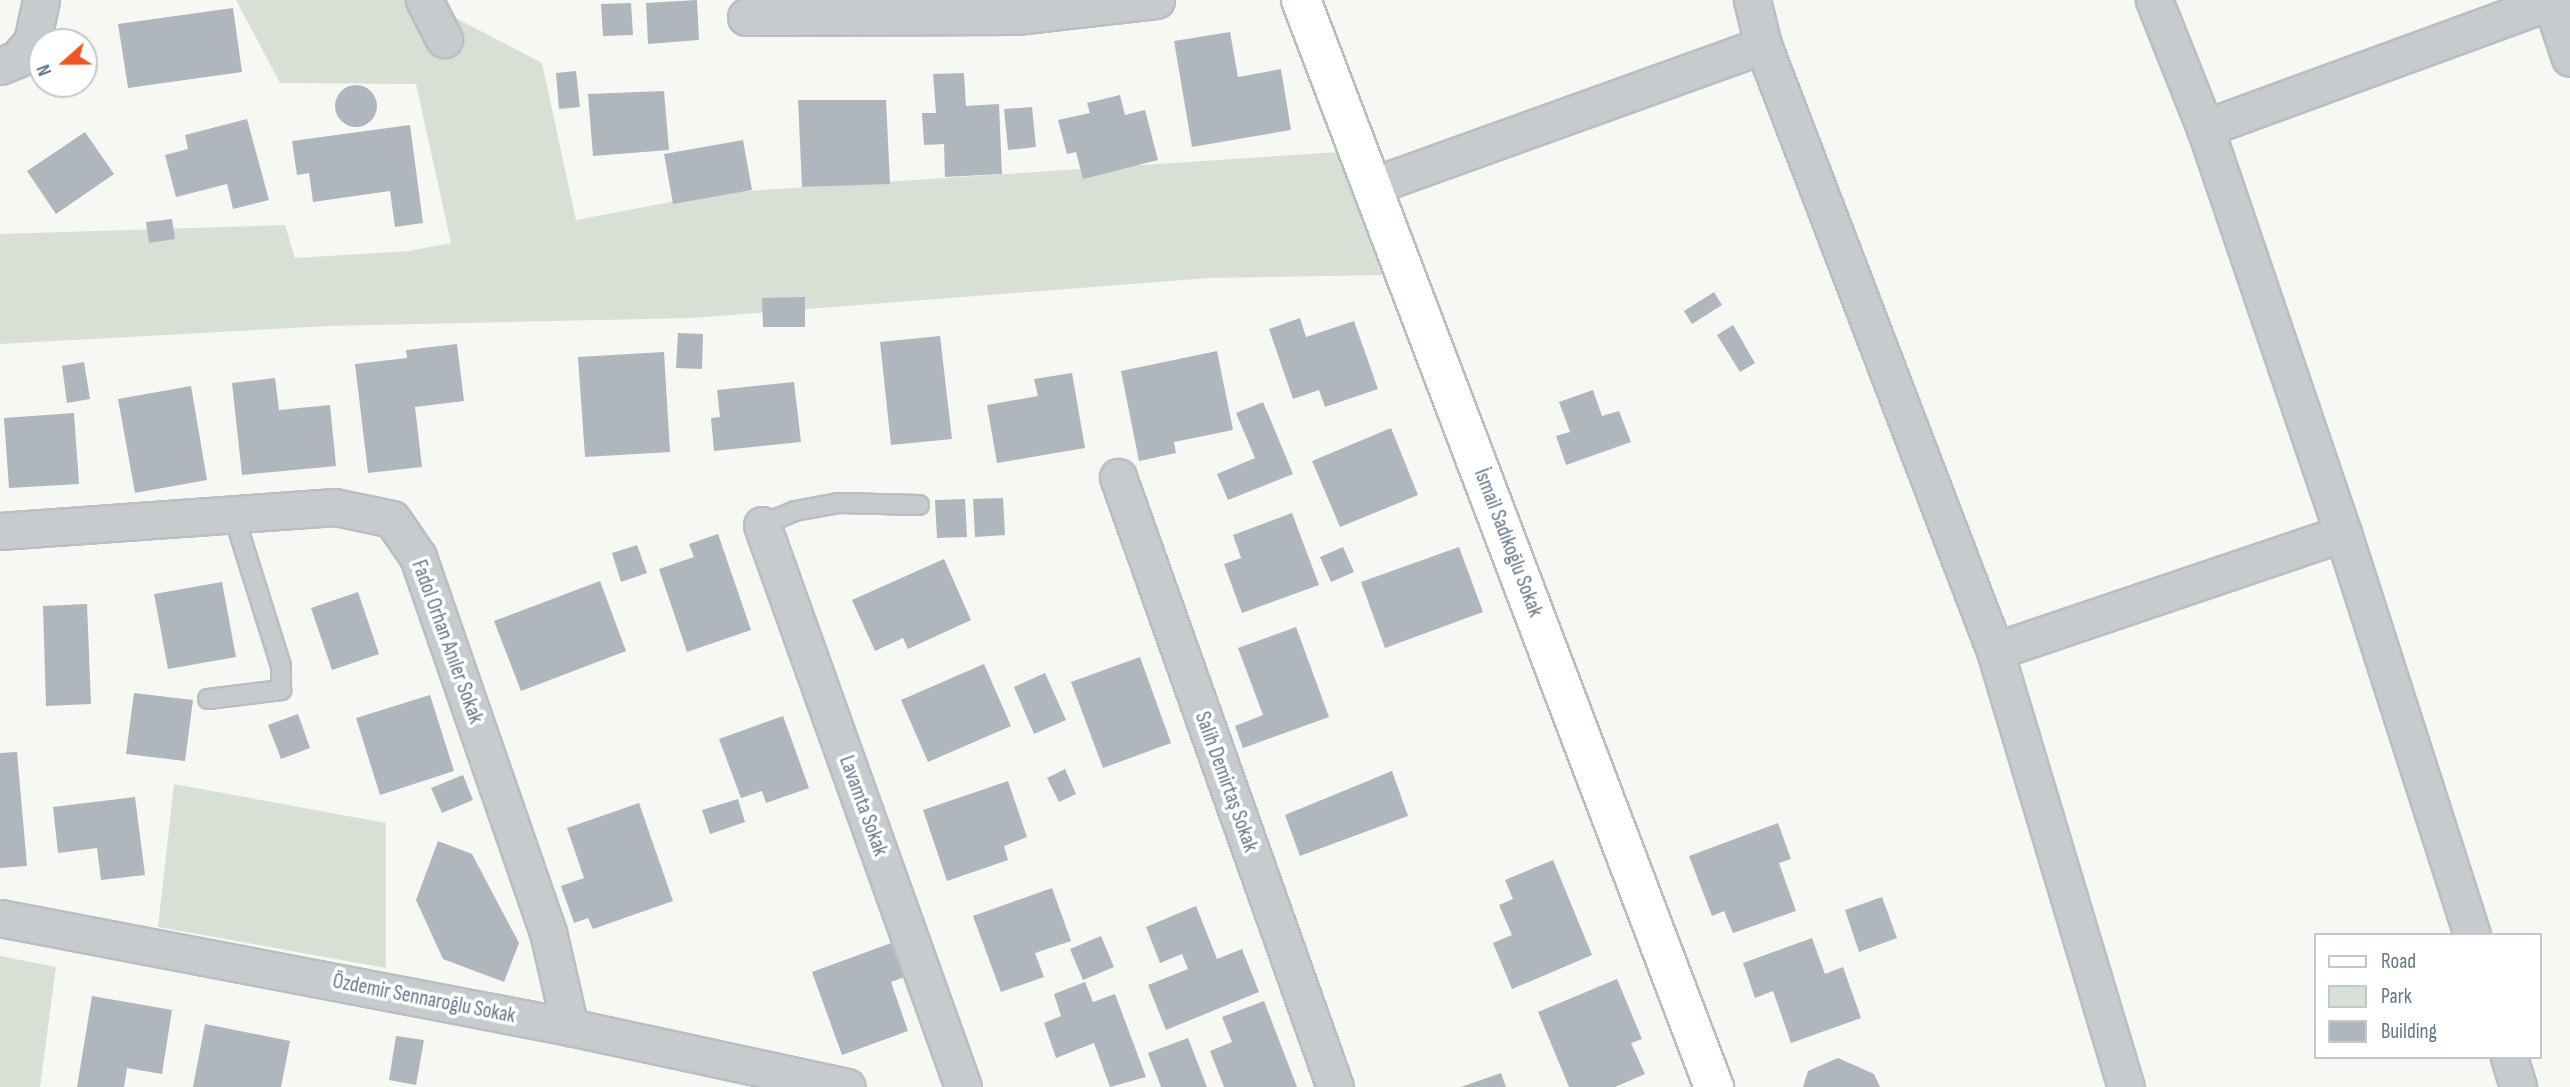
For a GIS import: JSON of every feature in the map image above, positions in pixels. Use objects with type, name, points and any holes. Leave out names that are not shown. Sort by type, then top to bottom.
[{"type":"street","points":[[0,66],[17,59],[32,42],[41,0]]},
{"type":"street","points":[[424,0],[444,39]]},
{"type":"street","points":[[746,17],[1016,16],[1156,0]]},
{"type":"street","name":"İsmail Sadıkoğlu Sokak","points":[[1301,0],[1714,1087]]},
{"type":"street","points":[[1752,0],[1763,45],[1995,651],[2126,1087]]},
{"type":"street","points":[[2154,0],[2205,128],[2343,533],[2471,933]]},
{"type":"street","points":[[2205,128],[2553,1],[2570,58]]},
{"type":"street","points":[[1372,186],[1763,45]]},
{"type":"street","name":"Salih Demirtaş Sokak","points":[[1118,477],[1335,1087]]},
{"type":"street","name":"Fadol Orhan Anıler Sokak","points":[[0,531],[335,507],[392,519],[418,557],[548,932],[570,1027]]},
{"type":"street","name":"Lavamta Sokak","points":[[762,525],[963,1087]]},
{"type":"street","points":[[1995,651],[2343,533]]},
{"type":"street","name":"Özdemir Sennaroğlu Sokak","points":[[0,918],[570,1027],[847,1087]]},
{"type":"street","points":[[2510,1059],[2518,1087]]},
{"type":"lane","points":[[762,525],[795,511],[839,503],[919,505]]},
{"type":"lane","points":[[208,699],[281,690],[281,666],[234,516]]},
{"type":"green space","points":[[236,0],[421,0],[542,63],[576,220],[717,193],[1339,152],[1384,275],[1209,278],[692,318],[329,326],[0,344],[0,234],[285,225],[295,258],[409,251],[451,243],[416,84],[280,83]]},
{"type":"green space","points":[[174,784],[386,823],[386,968],[158,927]]},
{"type":"green space","points":[[0,956],[56,967],[40,1087],[0,1087]]},
{"type":"building","points":[[697,0],[699,40],[648,44],[646,3]]},
{"type":"building","points":[[631,3],[633,35],[603,36],[601,4]]},
{"type":"building","points":[[233,8],[242,72],[128,88],[118,24]]},
{"type":"building","points":[[1230,32],[1238,77],[1281,69],[1291,130],[1192,147],[1174,41]]},
{"type":"building","points":[[576,71],[580,107],[559,109],[556,73]]},
{"type":"building","points":[[964,73],[966,106],[999,104],[1002,174],[945,177],[944,144],[924,145],[922,113],[936,113],[933,74]]},
{"type":"building","points":[[356,85],[371,91],[377,106],[371,121],[356,127],[341,121],[335,106],[341,91]]},
{"type":"building","points":[[664,91],[669,150],[593,156],[588,94]]},
{"type":"building","points":[[1120,95],[1125,115],[1145,110],[1158,160],[1083,179],[1076,152],[1067,154],[1058,120],[1090,113],[1087,103]]},
{"type":"building","points":[[798,100],[886,100],[890,184],[802,187]]},
{"type":"building","points":[[1032,107],[1036,147],[1008,150],[1004,109]]},
{"type":"building","points":[[247,119],[269,200],[233,209],[227,184],[176,197],[165,155],[188,149],[185,135]]},
{"type":"building","points":[[410,125],[423,223],[395,227],[390,191],[313,202],[309,173],[297,175],[292,141]]},
{"type":"building","points":[[85,132],[114,174],[56,214],[27,171]]},
{"type":"building","points":[[743,140],[752,190],[673,204],[664,154]]},
{"type":"building","points":[[172,219],[175,239],[149,243],[146,222]]},
{"type":"building","points":[[1714,292],[1722,305],[1692,324],[1684,311]]},
{"type":"building","points":[[805,297],[805,327],[763,327],[762,298]]},
{"type":"building","points":[[1300,318],[1306,337],[1354,321],[1378,389],[1325,407],[1319,390],[1293,399],[1269,329]]},
{"type":"building","points":[[1733,325],[1755,363],[1740,372],[1717,335]]},
{"type":"building","points":[[678,333],[703,334],[702,369],[676,368]]},
{"type":"building","points":[[940,336],[952,439],[891,445],[880,342]]},
{"type":"building","points":[[457,344],[464,401],[415,407],[422,467],[368,473],[355,364],[407,358],[406,350]]},
{"type":"building","points":[[1217,351],[1233,430],[1174,442],[1176,453],[1139,461],[1121,371]]},
{"type":"building","points":[[664,352],[670,452],[585,457],[578,357]]},
{"type":"building","points":[[84,362],[90,399],[67,403],[62,366]]},
{"type":"building","points":[[1072,373],[1085,448],[997,463],[987,405],[1038,396],[1034,379]]},
{"type":"building","points":[[275,378],[279,410],[330,405],[336,466],[242,475],[232,383]]},
{"type":"building","points":[[794,382],[801,442],[714,451],[711,418],[720,417],[717,390]]},
{"type":"building","points":[[191,386],[207,480],[135,493],[118,399]]},
{"type":"building","points":[[1593,390],[1602,416],[1619,411],[1631,442],[1566,465],[1556,436],[1570,432],[1559,402]]},
{"type":"building","points":[[1263,402],[1293,474],[1228,500],[1217,474],[1255,458],[1236,413]]},
{"type":"building","points":[[74,413],[79,484],[9,488],[4,418]]},
{"type":"building","points":[[1391,428],[1418,495],[1340,527],[1312,461]]},
{"type":"building","points":[[1003,498],[1005,535],[975,537],[973,499]]},
{"type":"building","points":[[965,499],[967,537],[937,538],[935,500]]},
{"type":"building","points":[[1292,513],[1319,585],[1242,613],[1224,564],[1241,558],[1233,535]]},
{"type":"building","points":[[718,534],[751,630],[687,652],[659,569],[694,557],[689,544]]},
{"type":"building","points":[[637,545],[647,573],[621,582],[612,553]]},
{"type":"building","points":[[1343,547],[1354,572],[1331,582],[1320,557]]},
{"type":"building","points":[[1459,547],[1483,612],[1385,648],[1361,582]]},
{"type":"building","points":[[944,559],[971,620],[908,649],[903,638],[875,651],[852,600]]},
{"type":"building","points":[[600,581],[626,651],[521,691],[494,621]]},
{"type":"building","points":[[222,582],[236,657],[168,669],[154,594]]},
{"type":"building","points":[[358,592],[379,654],[332,670],[311,608]]},
{"type":"building","points":[[87,604],[91,704],[46,706],[43,606]]},
{"type":"building","points":[[1296,627],[1329,717],[1243,748],[1235,726],[1263,715],[1238,648]]},
{"type":"building","points":[[1140,657],[1171,743],[1103,768],[1071,682]]},
{"type":"building","points":[[984,664],[1011,726],[928,762],[901,700]]},
{"type":"building","points":[[1045,673],[1066,720],[1034,734],[1014,687]]},
{"type":"building","points":[[134,693],[193,700],[185,761],[126,754]]},
{"type":"building","points":[[430,695],[454,771],[380,795],[356,718]]},
{"type":"building","points":[[298,714],[310,748],[281,759],[268,725]]},
{"type":"building","points":[[783,716],[809,788],[766,803],[762,791],[741,798],[719,739]]},
{"type":"building","points":[[17,752],[27,866],[0,868],[0,753]]},
{"type":"building","points":[[1065,769],[1076,794],[1059,802],[1047,778]]},
{"type":"building","points":[[1392,771],[1408,816],[1300,856],[1285,815]]},
{"type":"building","points":[[463,775],[473,800],[442,813],[431,788]]},
{"type":"building","points":[[1008,781],[1027,837],[1004,846],[1008,860],[947,881],[923,810]]},
{"type":"building","points":[[135,797],[145,875],[101,880],[97,848],[58,853],[53,807]]},
{"type":"building","points":[[738,799],[745,822],[710,834],[702,810]]},
{"type":"building","points":[[639,803],[673,901],[593,929],[588,918],[574,923],[561,886],[584,878],[567,828]]},
{"type":"building","points":[[1778,823],[1791,859],[1779,863],[1796,911],[1733,933],[1724,911],[1712,916],[1689,856]]},
{"type":"building","points":[[438,841],[472,854],[519,943],[504,982],[443,959],[416,900]]},
{"type":"building","points":[[1553,860],[1592,955],[1512,989],[1493,943],[1512,935],[1499,905],[1513,899],[1505,880]]},
{"type":"building","points":[[1052,888],[1071,941],[1035,953],[1044,977],[1001,992],[973,916]]},
{"type":"building","points":[[1882,897],[1897,938],[1859,952],[1845,910]]},
{"type":"building","points":[[1196,906],[1217,959],[1242,949],[1259,992],[1166,1030],[1148,985],[1188,969],[1182,954],[1160,963],[1146,927]]},
{"type":"building","points":[[1101,936],[1114,967],[1083,980],[1070,949]]},
{"type":"building","points":[[1812,938],[1825,974],[1843,967],[1861,1018],[1791,1043],[1773,991],[1755,998],[1743,963]]},
{"type":"building","points":[[894,942],[907,976],[891,982],[908,1031],[842,1055],[812,972]]},
{"type":"building","points":[[1617,979],[1642,1039],[1631,1043],[1645,1074],[1615,1087],[1569,1087],[1538,1012]]},
{"type":"building","points":[[1085,982],[1093,1002],[1115,994],[1146,1077],[1110,1087],[1094,1043],[1056,1058],[1044,1023],[1061,1016],[1054,994]]},
{"type":"building","points":[[92,996],[172,1010],[162,1074],[127,1068],[124,1087],[77,1087]]},
{"type":"building","points":[[1264,1001],[1297,1087],[1224,1087],[1210,1051],[1232,1042],[1222,1017]]},
{"type":"building","points":[[205,1024],[290,1041],[281,1087],[193,1087]]},
{"type":"building","points":[[396,1036],[424,1040],[416,1085],[389,1080]]},
{"type":"building","points":[[1188,1038],[1207,1087],[1161,1087],[1148,1053]]},
{"type":"building","points":[[1838,1058],[1874,1074],[1880,1087],[1803,1087],[1808,1071]]},
{"type":"building","points":[[1501,1073],[1506,1087],[1461,1087]]}]
